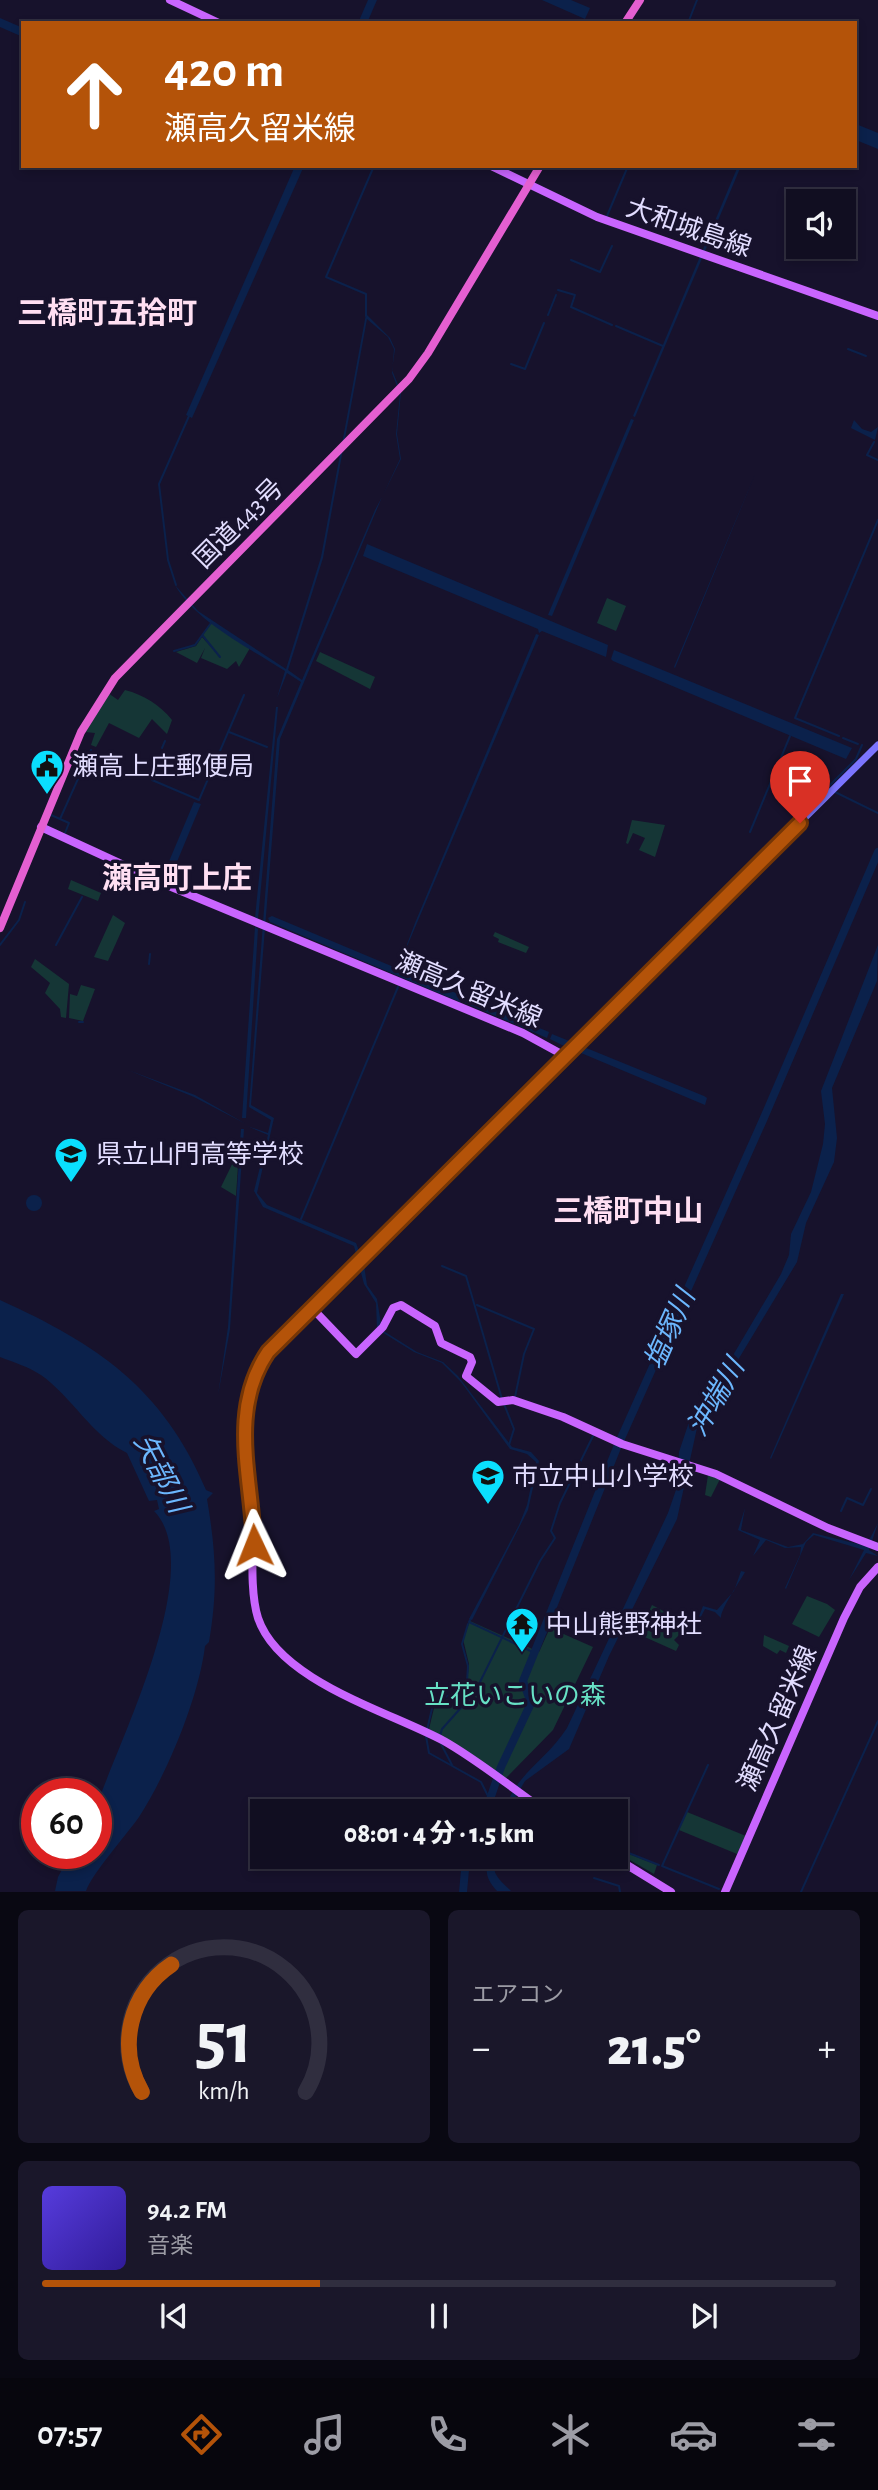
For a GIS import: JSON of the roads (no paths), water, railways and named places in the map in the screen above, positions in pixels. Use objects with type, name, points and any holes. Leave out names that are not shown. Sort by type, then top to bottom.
[{"type":"highway","points":[[626,21],[640,0]]},
{"type":"highway","name":"国道443号","points":[[0,928],[81,732],[115,678],[409,379],[428,354],[539,168]]},
{"type":"main road","points":[[170,0],[215,21]]},
{"type":"main road","name":"大和城島線","points":[[495,168],[597,217],[878,316]]},
{"type":"main road","points":[[565,1056],[878,745]]},
{"type":"main road","name":"瀬高久留米線","points":[[41,827],[116,863],[263,926],[523,1033],[565,1056],[268,1352],[253,1376],[244,1404],[253,1516],[253,1590],[258,1618],[279,1654],[300,1671],[444,1742],[528,1799]]},
{"type":"main road","points":[[312,1308],[356,1354],[383,1327],[393,1308],[401,1305],[435,1326],[441,1343],[470,1357],[472,1362],[466,1376],[498,1402],[513,1400],[622,1444],[730,1480],[828,1528],[878,1547]]},
{"type":"main road","name":"瀬高久留米線","points":[[725,1892],[844,1618],[860,1587],[878,1567]]},
{"type":"main road","points":[[628,1866],[671,1892]]},
{"type":"water","points":[[368,0],[377,0],[368,21],[359,21]]},
{"type":"water","points":[[542,0],[571,0],[590,8],[585,19]]},
{"type":"water","points":[[0,18],[21,27],[21,36],[0,27]]},
{"type":"water","points":[[857,124],[878,133],[878,149],[857,140]]},
{"type":"water","points":[[294,168],[303,168],[192,418],[186,415]]},
{"type":"water","points":[[737,168],[740,168],[635,417],[633,416]]},
{"type":"water","points":[[366,314],[390,338],[395,349],[393,366],[394,349],[388,337],[367,319],[323,558],[288,670],[302,680],[382,497],[280,739],[251,1105],[274,1118],[257,1193],[267,1205],[356,1243],[364,1265],[367,1285],[377,1299],[382,1330],[417,1352],[443,1362],[458,1376],[512,1447],[531,1452],[539,1461],[528,1510],[472,1620],[469,1619],[519,1525],[527,1505],[536,1462],[527,1454],[510,1449],[461,1382],[442,1363],[414,1352],[377,1329],[376,1303],[364,1284],[354,1246],[263,1207],[254,1191],[268,1135],[247,1126],[268,1133],[271,1120],[249,1107],[277,739],[301,682],[287,673],[277,698],[285,671],[209,622],[184,598],[175,585],[198,611],[286,669],[321,557]]},
{"type":"water","points":[[392,371],[401,392],[397,434],[401,459],[383,495],[400,459],[396,434],[400,394]]},
{"type":"water","points":[[631,419],[634,420],[552,616],[548,615],[550,610]]},
{"type":"water","points":[[854,420],[862,429],[871,432],[878,427],[875,440],[851,428]]},
{"type":"water","points":[[756,472],[675,668],[674,667]]},
{"type":"water","points":[[367,544],[608,645],[606,657],[542,631],[539,633],[538,629],[363,556]]},
{"type":"water","points":[[536,634],[539,635],[400,963],[415,923]]},
{"type":"water","points":[[614,650],[852,748],[846,759],[613,661],[611,659]]},
{"type":"water","points":[[278,707],[258,919],[255,918]]},
{"type":"water","points":[[194,802],[201,804],[169,881],[162,878]]},
{"type":"water","points":[[272,916],[463,996],[460,1002],[270,922],[268,918]]},
{"type":"water","points":[[255,927],[258,929],[246,1118],[242,1118]]},
{"type":"water","name":"沖端川","points":[[878,945],[877,981],[832,1088],[837,1138],[834,1162],[806,1223],[797,1262],[697,1428],[677,1519],[609,1656],[569,1749],[525,1781],[515,1799],[510,1799],[516,1786],[567,1728],[668,1513],[677,1487],[679,1452],[690,1419],[699,1403],[716,1384],[781,1274],[789,1255],[791,1234],[811,1192],[823,1144],[825,1124],[821,1091]]},
{"type":"water","points":[[467,998],[549,1032],[547,1038],[465,1003]]},
{"type":"water","points":[[552,1034],[704,1096],[707,1098],[705,1105],[562,1045],[550,1039]]},
{"type":"water","points":[[128,1070],[195,1095],[246,1124],[194,1097]]},
{"type":"water","points":[[241,1129],[244,1129],[230,1329],[218,1395],[228,1327]]},
{"type":"water","points":[[34,1195],[42,1203],[34,1211],[26,1203]]},
{"type":"water","points":[[841,1294],[844,1294],[771,1459],[770,1458]]},
{"type":"water","name":"矢部川","points":[[0,1300],[67,1334],[123,1373],[148,1397],[169,1423],[189,1454],[206,1490],[213,1493],[207,1499],[215,1570],[209,1642],[205,1646],[189,1711],[171,1757],[139,1817],[112,1853],[112,1778],[108,1778],[139,1699],[165,1612],[171,1571],[168,1537],[154,1511],[159,1509],[157,1500],[149,1501],[127,1453],[103,1437],[63,1394],[41,1375],[0,1357]]},
{"type":"water","points":[[745,1508],[741,1530],[788,1547],[803,1544],[813,1533],[866,1546],[878,1523],[869,1550],[878,1556],[866,1553],[849,1580],[864,1550],[814,1535],[806,1542],[786,1589],[801,1547],[785,1548],[766,1540],[753,1556],[760,1540],[738,1530]]},
{"type":"water","points":[[741,1571],[745,1572],[742,1576],[735,1589]]},
{"type":"water","points":[[732,1593],[721,1618],[715,1612],[705,1609],[694,1630],[703,1606],[717,1610]]},
{"type":"water","points":[[62,1869],[100,1869],[86,1891],[55,1891]]},
{"type":"water","points":[[494,1869],[511,1891],[497,1891],[487,1876],[487,1871]]},
{"type":"waterway","points":[[689,21],[697,0]]},
{"type":"waterway","points":[[366,316],[366,294],[326,277],[373,168]]},
{"type":"waterway","points":[[607,216],[627,168]]},
{"type":"waterway","points":[[571,260],[600,272],[612,246]]},
{"type":"waterway","points":[[558,290],[575,295],[571,307],[612,325]]},
{"type":"waterway","points":[[548,315],[556,295]]},
{"type":"waterway","points":[[511,364],[525,369],[544,323]]},
{"type":"waterway","points":[[616,326],[663,346]]},
{"type":"waterway","points":[[848,349],[866,356]]},
{"type":"waterway","points":[[176,585],[168,560],[159,484],[189,416]]},
{"type":"waterway","points":[[874,442],[867,455],[878,460]]},
{"type":"waterway","points":[[839,736],[795,718],[878,520]]},
{"type":"waterway","points":[[174,651],[195,645],[211,623]]},
{"type":"waterway","points":[[203,636],[220,657]]},
{"type":"waterway","points":[[152,780],[199,800],[244,695]]},
{"type":"waterway","points":[[229,732],[267,747]]},
{"type":"waterway","points":[[750,832],[790,736]]},
{"type":"waterway","points":[[843,738],[858,744]]},
{"type":"waterway","points":[[162,748],[165,741]]},
{"type":"waterway","points":[[830,789],[828,787],[856,759],[862,745]]},
{"type":"waterway","points":[[60,819],[91,750]]},
{"type":"waterway","points":[[155,765],[157,761]]},
{"type":"waterway","points":[[835,792],[878,813]]},
{"type":"waterway","points":[[51,815],[69,823],[65,833]]},
{"type":"waterway","name":"塩塚川","points":[[490,1799],[501,1767],[531,1703],[523,1681],[618,1445],[763,1120],[878,852]]},
{"type":"waterway","points":[[56,945],[82,897]]},
{"type":"waterway","points":[[0,945],[19,920],[25,902]]},
{"type":"waterway","points":[[149,964],[150,954]]},
{"type":"waterway","points":[[301,1219],[398,987]]},
{"type":"waterway","points":[[442,1266],[466,1276],[502,1399]]},
{"type":"waterway","points":[[477,1305],[534,1329],[524,1354],[515,1397]]},
{"type":"waterway","points":[[504,1404],[514,1429],[509,1445]]},
{"type":"waterway","points":[[440,1736],[442,1729],[475,1692],[540,1561],[555,1538],[551,1531],[560,1503],[594,1434]]},
{"type":"waterway","points":[[841,1511],[847,1498],[863,1505],[871,1489]]},
{"type":"waterway","points":[[470,1620],[469,1622],[535,1653]]},
{"type":"waterway","points":[[427,1730],[434,1700],[455,1694],[467,1681],[468,1666],[462,1644],[468,1624]]},
{"type":"waterway","points":[[801,1892],[878,1721]]},
{"type":"waterway","points":[[426,1736],[429,1753],[481,1782],[490,1799]]},
{"type":"waterway","points":[[440,1742],[452,1765]]},
{"type":"waterway","points":[[708,1765],[662,1866],[719,1889]]},
{"type":"waterway","points":[[628,1853],[659,1865]]},
{"type":"waterway","name":"塩塚川","points":[[463,1892],[465,1869]]},
{"type":"waterway","points":[[594,1878],[619,1886],[620,1892]]},
{"type":"place","name":"瀬高上庄郵便局","points":[[47,796]]},
{"type":"place","name":"県立山門高等学校","points":[[71,1184]]},
{"type":"place","name":"市立中山小学校","points":[[488,1506]]},
{"type":"place","name":"中山熊野神社","points":[[522,1654]]},
{"type":"district","name":"三橋町五拾町","points":[[107,313]]},
{"type":"district","name":"瀬高町上庄","points":[[177,878]]},
{"type":"district","name":"三橋町中山","points":[[628,1211]]},
{"type":"park label","name":"立花いこいの森","points":[[515,1695]]}]
